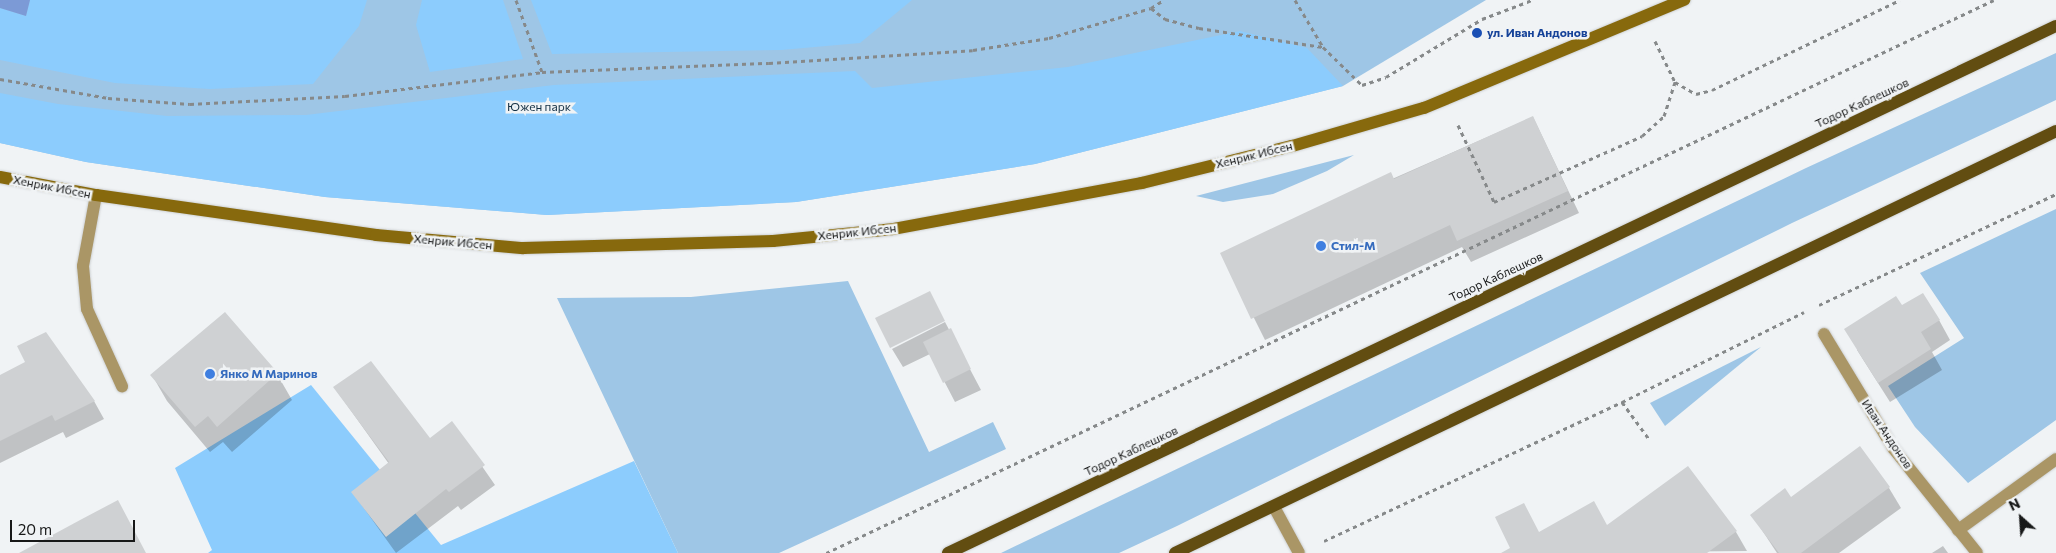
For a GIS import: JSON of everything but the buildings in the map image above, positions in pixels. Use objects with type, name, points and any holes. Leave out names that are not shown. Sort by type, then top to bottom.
[{"type":"main road","name":"Хенрик Ибсен","points":[[0,177],[96,196],[376,235],[523,248],[773,241],[893,229],[1142,183],[1292,146],[1446,99],[1684,0]]},
{"type":"main road","name":"Тодор Каблешков","points":[[948,553],[2056,26]]},
{"type":"main road","points":[[1175,553],[2056,131]]},
{"type":"street","points":[[96,196],[83,266],[87,309],[122,386]]},
{"type":"street","name":"Иван Андонов","points":[[1824,334],[1893,448],[1977,553]]},
{"type":"street","points":[[1958,530],[2056,459]]},
{"type":"street","points":[[1274,506],[1299,553]]},
{"type":"path","points":[[516,0],[542,72]]},
{"type":"path","points":[[0,79],[108,98],[190,104],[345,96],[542,72],[769,63],[973,50],[1049,38],[1151,8],[1164,0]]},
{"type":"path","points":[[1295,0],[1323,47],[1362,85],[1386,77],[1482,19],[1532,0]]},
{"type":"path","points":[[1644,18],[1675,82],[1696,94],[1712,90],[1900,0]]},
{"type":"path","points":[[826,553],[1994,0]]},
{"type":"path","points":[[1151,8],[1165,19],[1198,28],[1323,47]]},
{"type":"path","points":[[1446,99],[1494,202],[1642,136],[1664,116],[1675,82]]},
{"type":"path","points":[[1325,540],[1622,402],[2056,194]]},
{"type":"path","points":[[1622,402],[1649,439]]},
{"type":"green space","name":"Южен парк","points":[[0,0],[1486,0],[1343,86],[1035,164],[796,202],[547,215],[325,197],[86,162],[0,143]]},
{"type":"green space","points":[[30,0],[367,0],[359,26],[313,84],[210,89],[115,83],[0,60],[0,8],[26,16]]},
{"type":"green space","points":[[422,0],[503,0],[523,59],[430,72],[416,25]]},
{"type":"green space","points":[[531,0],[912,0],[860,43],[781,50],[552,54]]},
{"type":"green space","points":[[1240,31],[1307,48],[1343,86],[1035,164],[796,202],[547,215],[325,197],[86,162],[0,143],[0,93],[58,104],[167,116],[306,115],[554,85],[855,71],[872,88],[1068,67]]},
{"type":"green space","points":[[2056,53],[2056,100],[1792,223],[1177,526],[1119,553],[1001,553],[1806,168]]},
{"type":"green space","points":[[1354,155],[1327,171],[1273,194],[1223,202],[1196,196]]},
{"type":"green space","points":[[2056,209],[2056,420],[1968,483],[1915,427],[1888,386],[1964,338],[1920,273]]},
{"type":"green space","points":[[848,281],[929,452],[993,422],[1006,449],[779,553],[678,553],[557,298],[691,297]]},
{"type":"green space","points":[[1761,347],[1665,426],[1650,403]]},
{"type":"green space","points":[[311,385],[441,545],[634,461],[678,553],[208,553],[212,550],[175,468]]},
{"type":"shaded area","points":[[0,0],[30,0],[26,16],[0,8]]},
{"type":"place","name":"ул. Иван Андонов","points":[[1477,33]]},
{"type":"place","name":"Стил-М","points":[[1321,246]]},
{"type":"place","name":"Янко М Маринов","points":[[210,374]]}]
